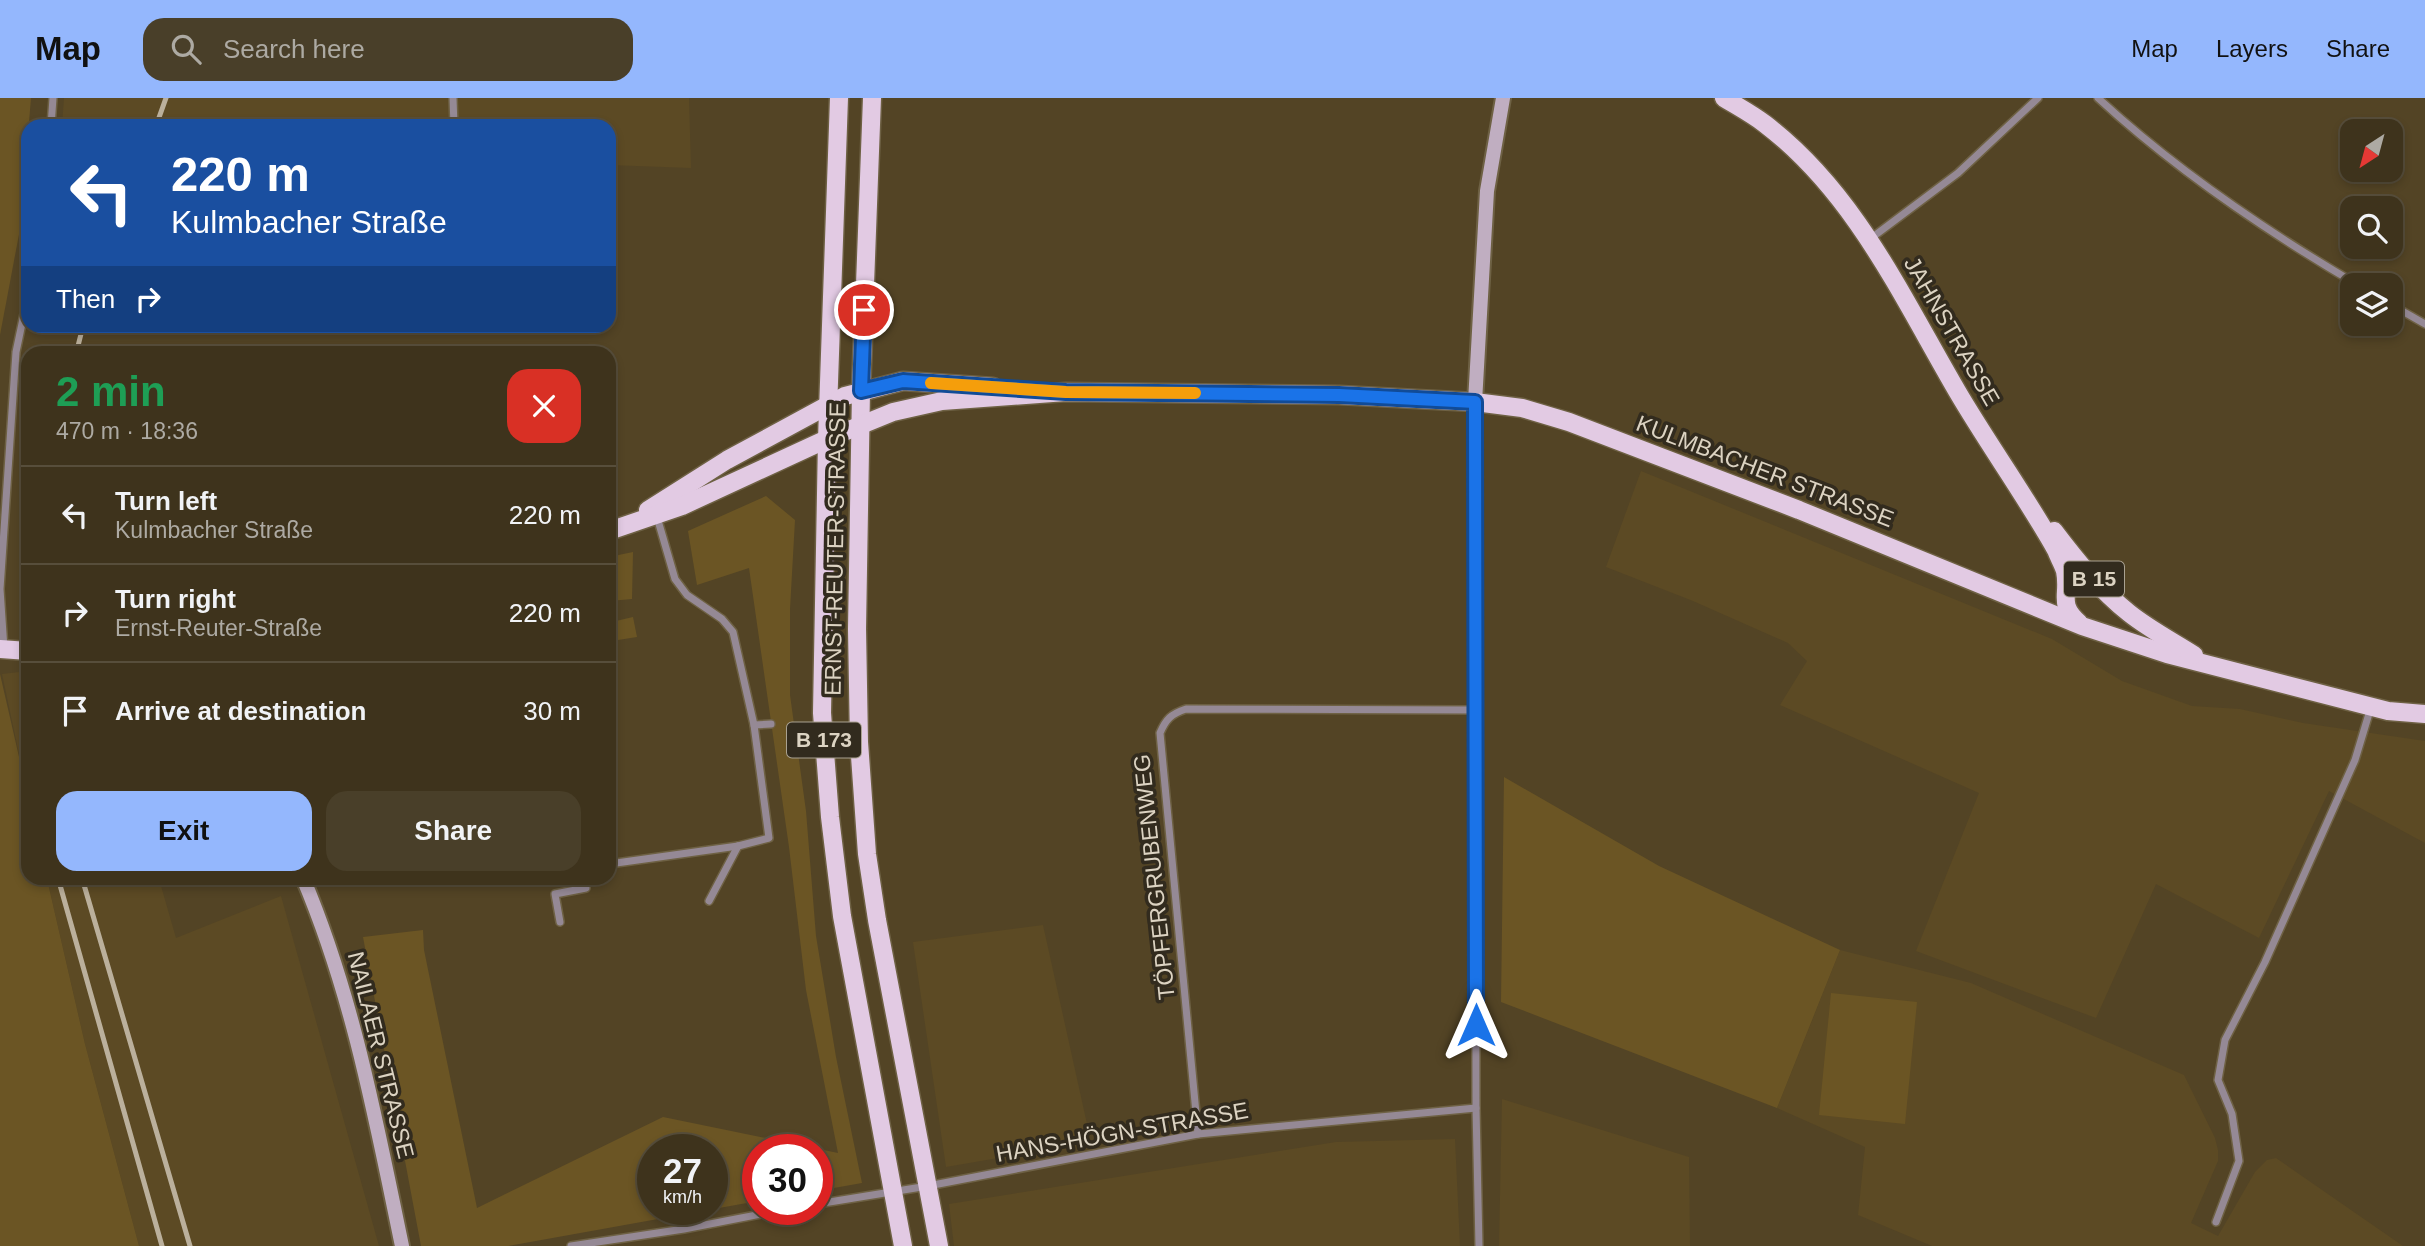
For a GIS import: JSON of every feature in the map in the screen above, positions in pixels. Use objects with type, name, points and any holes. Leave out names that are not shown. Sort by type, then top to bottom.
[{"type":"main road","name":"ERNST-REUTER-STRASSE","points":[[839,98],[827,439],[822,713],[830,817],[842,916],[903,1246]]},
{"type":"main road","name":"ERNST-REUTER-STRASSE","points":[[872,98],[860,426],[857,629],[861,787],[877,920],[939,1246]]},
{"type":"main road","name":"JAHNSTRASSE","points":[[1724,98],[1764,123],[1797,152],[1832,188],[1870,240],[1903,293],[1957,391],[2056,550],[2064,570],[2064,601],[2068,613],[2082,626]]},
{"type":"main road","name":"KULMBACHER STRASSE","points":[[616,527],[659,504],[727,460],[828,404],[861,391],[903,381],[1066,392],[1339,395],[1475,402],[1522,408],[1581,426],[1799,510],[2082,626],[2167,654],[2388,711],[2425,714]]},
{"type":"main road","name":"KULMBACHER STRASSE","points":[[616,528],[657,516],[893,412],[943,401],[1066,392]]},
{"type":"main road","name":"B 15","points":[[2003,464],[2100,587],[2139,621],[2212,666]]},
{"type":"main road","points":[[2,649],[21,650]]},
{"type":"street","points":[[52,119],[53,98]]},
{"type":"street","points":[[453,98],[454,119]]},
{"type":"street","points":[[1479,1246],[1476,1108],[1475,402],[1488,191],[1503,98]]},
{"type":"street","points":[[1870,240],[1958,173],[2038,98]]},
{"type":"street","points":[[2098,98],[2138,134],[2201,183],[2278,236],[2340,274]]},
{"type":"street","points":[[2403,311],[2425,324]]},
{"type":"street","points":[[2,649],[0,589],[16,352],[21,328]]},
{"type":"street","points":[[616,863],[738,846],[769,838],[754,725],[733,632],[722,619],[687,595],[675,579],[657,516]]},
{"type":"street","points":[[2216,1222],[2239,1161],[2232,1114],[2218,1080],[2225,1040],[2265,962],[2356,760],[2371,706]]},
{"type":"street","name":"TÖPFERGRUBENWEG","points":[[1198,1134],[1160,733],[1165,721],[1174,713],[1186,709],[1476,710]]},
{"type":"street","points":[[754,725],[771,724]]},
{"type":"street","points":[[709,901],[738,846]]},
{"type":"street","name":"NAILAER STRASSE","points":[[306,885],[324,927],[344,989],[368,1083],[402,1246]]},
{"type":"street","points":[[560,922],[554,891],[586,888],[585,885]]},
{"type":"street","name":"HANS-HÖGN-STRASSE","points":[[833,1201],[928,1186],[1198,1134],[1476,1108]]},
{"type":"street","points":[[571,1246],[742,1217]]},
{"type":"shaded area","points":[[0,98],[31,98],[29,119],[21,119],[20,229],[0,335]]},
{"type":"shaded area","points":[[64,98],[689,98],[691,168],[616,165],[616,119],[62,119]]},
{"type":"shaded area","points":[[1641,471],[2052,639],[2122,681],[2192,706],[2240,709],[2303,723],[2425,741],[2425,843],[2329,791],[2259,938],[2156,884],[2096,1018],[1916,951],[1979,793],[1780,705],[1807,661],[1788,643],[1693,601],[1606,567]]},
{"type":"shaded area","points":[[766,496],[795,520],[790,609],[790,695],[806,811],[816,936],[836,1057],[862,1183],[833,1188],[833,1152],[838,1153],[806,990],[789,847],[749,568],[697,585],[688,531]]},
{"type":"shaded area","points":[[633,552],[632,599],[616,600],[616,556]]},
{"type":"shaded area","points":[[633,617],[637,637],[618,640],[616,621]]},
{"type":"shaded area","points":[[21,672],[21,763],[2,674]]},
{"type":"shaded area","points":[[0,674],[21,766],[21,885],[48,885],[85,1044],[139,1246],[0,1246]]},
{"type":"shaded area","points":[[1504,777],[1659,866],[1840,950],[1777,1108],[1501,1002]]},
{"type":"shaded area","points":[[48,885],[161,885],[176,938],[281,896],[379,1246],[139,1246],[85,1044]]},
{"type":"shaded area","points":[[1043,925],[1091,1142],[946,1167],[913,942]]},
{"type":"shaded area","points":[[423,930],[424,950],[477,1208],[663,1117],[746,1134],[742,1134],[742,1204],[728,1206],[728,1134],[637,1134],[637,1223],[508,1246],[421,1246],[363,937]]},
{"type":"shaded area","points":[[1840,950],[1971,983],[2184,1075],[2215,1138],[2218,1150],[2218,1161],[2191,1223],[2218,1236],[2255,1172],[2267,1160],[2276,1158],[2403,1246],[1932,1246],[1858,1215],[1865,1147],[1777,1108]]},
{"type":"shaded area","points":[[1831,993],[1917,1002],[1905,1124],[1819,1115]]},
{"type":"shaded area","points":[[1502,1099],[1689,1157],[1690,1246],[1499,1246]]},
{"type":"shaded area","points":[[1455,1139],[1460,1246],[954,1246],[949,1204],[1336,1142]]},
{"type":"railway","points":[[158,119],[166,98]]},
{"type":"railway","points":[[78,346],[81,333]]},
{"type":"railway","points":[[60,885],[162,1246]]},
{"type":"railway","points":[[84,885],[190,1246]]},
{"type":"slow traffic","points":[[931,383],[1066,392],[1195,393]]},
{"type":"route","points":[[864,310],[861,391],[903,381],[1066,392],[1339,395],[1475,402],[1476,1025]]}]
